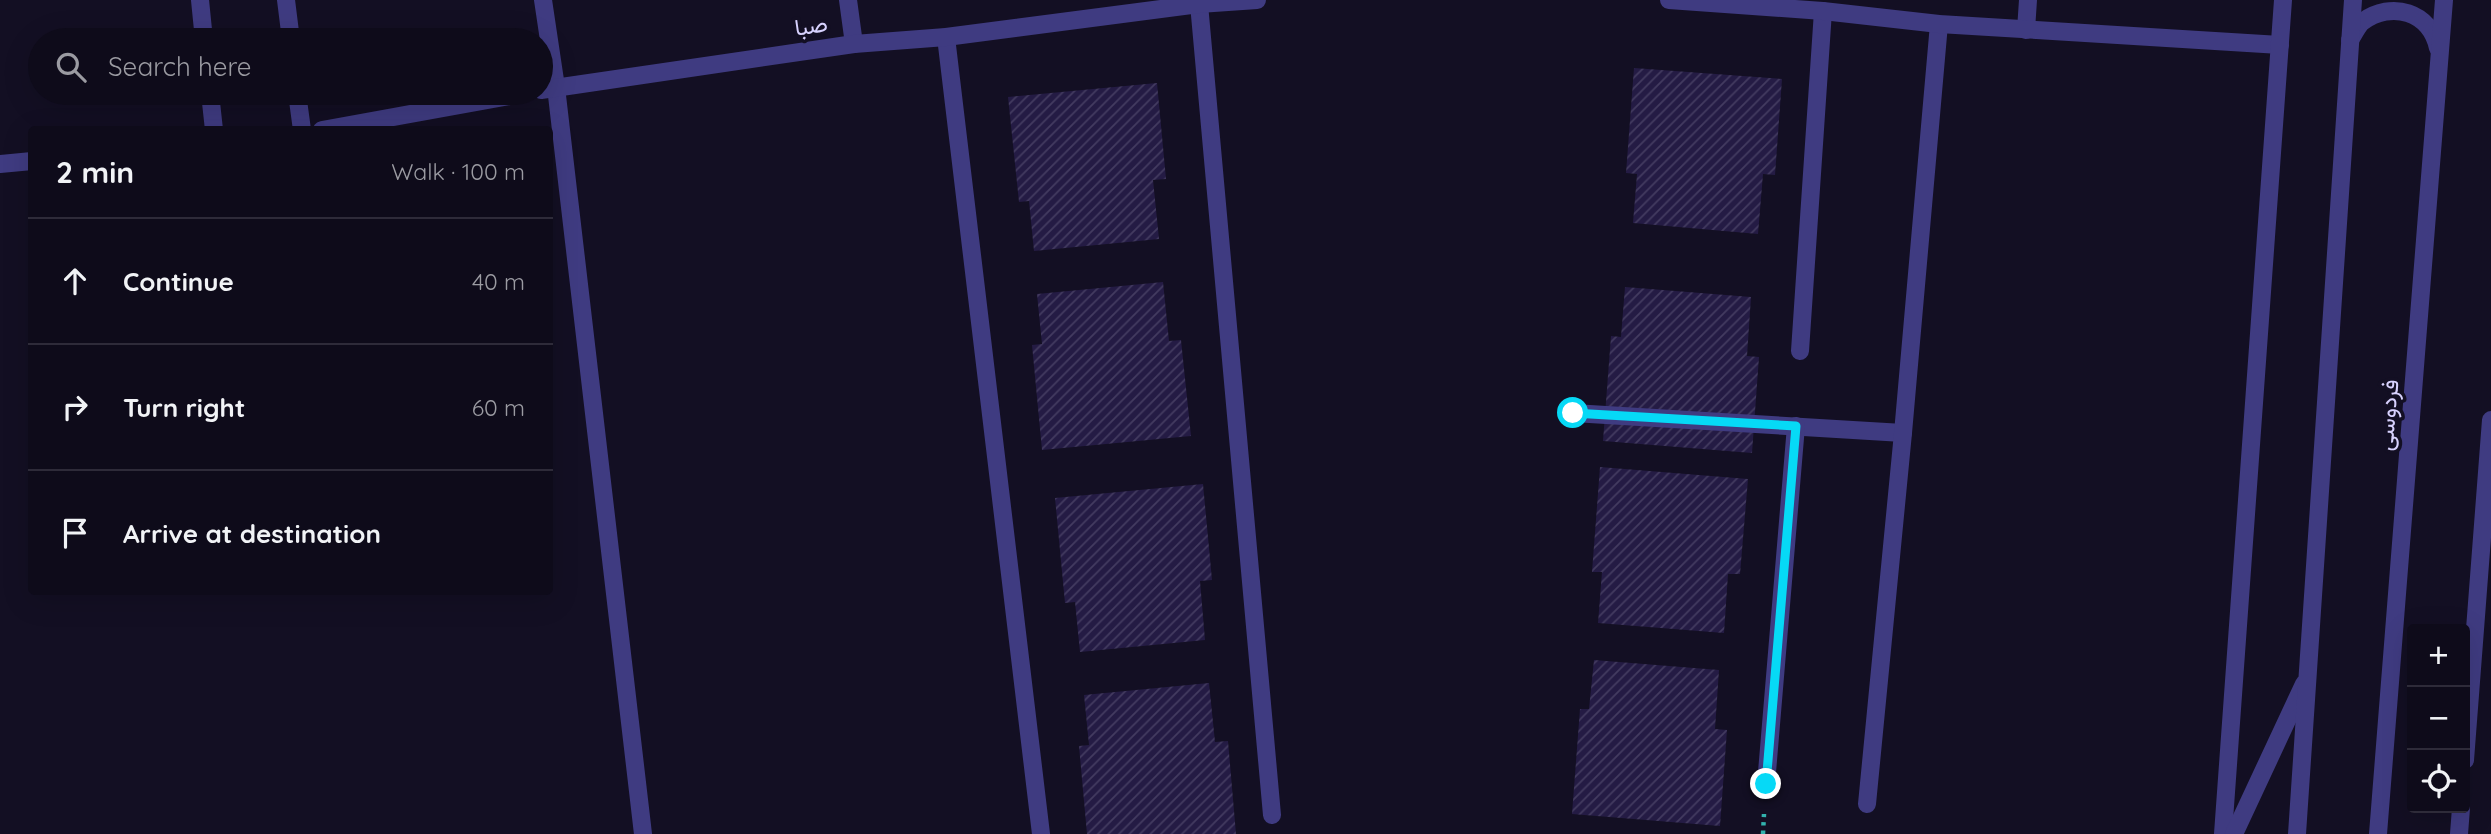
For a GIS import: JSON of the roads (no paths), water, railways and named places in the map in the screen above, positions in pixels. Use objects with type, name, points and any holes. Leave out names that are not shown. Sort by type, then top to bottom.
[{"type":"street","points":[[200,0],[203,28]]},
{"type":"street","points":[[286,0],[290,28]]},
{"type":"street","points":[[544,0],[545,28]]},
{"type":"street","points":[[848,0],[854,44]]},
{"type":"street","name":"صبا","points":[[553,88],[854,44],[946,37],[1134,6],[1257,0]]},
{"type":"street","points":[[1669,0],[1771,3],[1939,24],[2280,45]]},
{"type":"street","points":[[2026,30],[2028,0]]},
{"type":"street","points":[[2223,834],[2283,0]]},
{"type":"street","points":[[2297,834],[2349,42],[2354,0]]},
{"type":"street","name":"فردوسی","points":[[2378,834],[2444,0]]},
{"type":"street","points":[[1199,4],[1272,815]]},
{"type":"street","points":[[2349,42],[2360,23],[2378,11],[2400,9],[2420,16],[2435,33],[2440,55]]},
{"type":"street","points":[[1800,351],[1823,11]]},
{"type":"street","points":[[1867,804],[1939,24]]},
{"type":"street","points":[[946,37],[1041,834]]},
{"type":"street","points":[[211,105],[214,126]]},
{"type":"street","points":[[299,105],[301,126]]},
{"type":"street","points":[[344,126],[460,105]]},
{"type":"street","points":[[550,105],[553,126]]},
{"type":"street","points":[[553,128],[643,834]]},
{"type":"street","points":[[0,164],[28,161]]},
{"type":"street","points":[[1573,413],[1903,433]]},
{"type":"street","points":[[2466,750],[2491,421]]},
{"type":"street","points":[[1766,784],[1796,426]]},
{"type":"street","points":[[2234,834],[2308,675]]},
{"type":"street","points":[[2459,834],[2461,813]]}]
